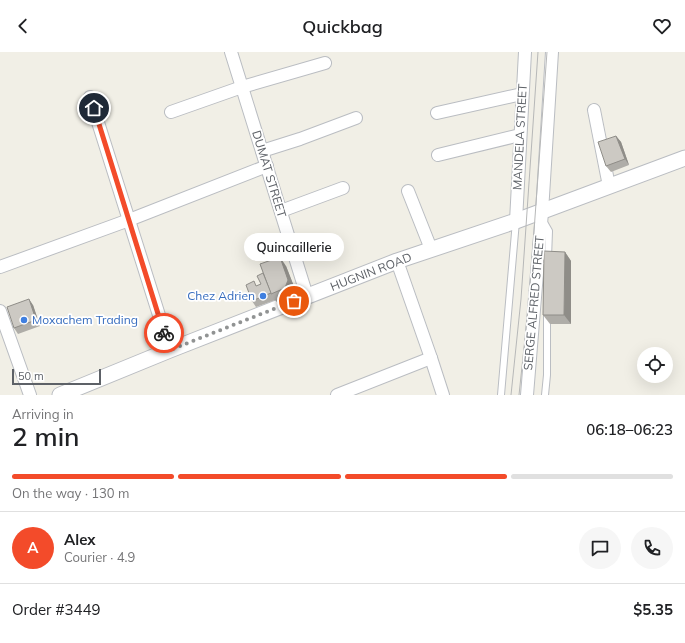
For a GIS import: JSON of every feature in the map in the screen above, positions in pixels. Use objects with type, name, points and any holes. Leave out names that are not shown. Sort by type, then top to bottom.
[{"type":"street","name":"DUMAT STREET","points":[[231,52],[308,296]]},
{"type":"street","name":"MANDELA STREET","points":[[516,221],[525,52]]},
{"type":"street","name":"SERGE ALFRED STREET","points":[[527,395],[552,52]]},
{"type":"street","points":[[171,112],[242,87],[324,63]]},
{"type":"street","points":[[437,113],[522,94]]},
{"type":"street","points":[[90,97],[170,350]]},
{"type":"street","points":[[594,110],[609,186]]},
{"type":"street","points":[[262,151],[300,139],[356,118]]},
{"type":"street","points":[[438,155],[520,136]]},
{"type":"street","name":"HUGNIN ROAD","points":[[60,395],[397,261],[516,221],[541,217],[609,186],[685,158]]},
{"type":"street","points":[[0,267],[129,220],[267,166]]},
{"type":"street","points":[[281,211],[342,188]]},
{"type":"street","points":[[408,191],[431,250]]},
{"type":"street","points":[[397,261],[443,395]]},
{"type":"street","points":[[0,312],[30,395]]},
{"type":"street","points":[[337,395],[360,391],[431,358]]},
{"type":"lane","points":[[541,217],[549,231],[548,261]]},
{"type":"lane","points":[[501,395],[516,221]]},
{"type":"lane","points":[[545,395],[547,375],[547,308]]},
{"type":"building","points":[[616,136],[625,159],[606,166],[598,142]]},
{"type":"building","points":[[544,251],[565,252],[564,315],[543,315]]},
{"type":"building","points":[[280,257],[288,280],[285,288],[271,294],[260,264]]},
{"type":"building","points":[[263,273],[271,293],[252,301],[246,285],[254,281],[256,286],[261,284],[257,276]]},
{"type":"building","points":[[29,299],[36,320],[14,328],[7,307]]},
{"type":"tram line","points":[[511,395],[521,299],[538,52]]},
{"type":"tram line","points":[[519,395],[529,300],[547,52]]},
{"type":"way so far","points":[[164,333],[170,350],[294,301]]},
{"type":"place","name":"Chez Adrien","points":[[263,296]]},
{"type":"place","name":"Quincaillerie","points":[[294,301]]},
{"type":"place","name":"Moxachem Trading","points":[[24,320]]},
{"type":"route","points":[[94,108],[164,333]]}]
